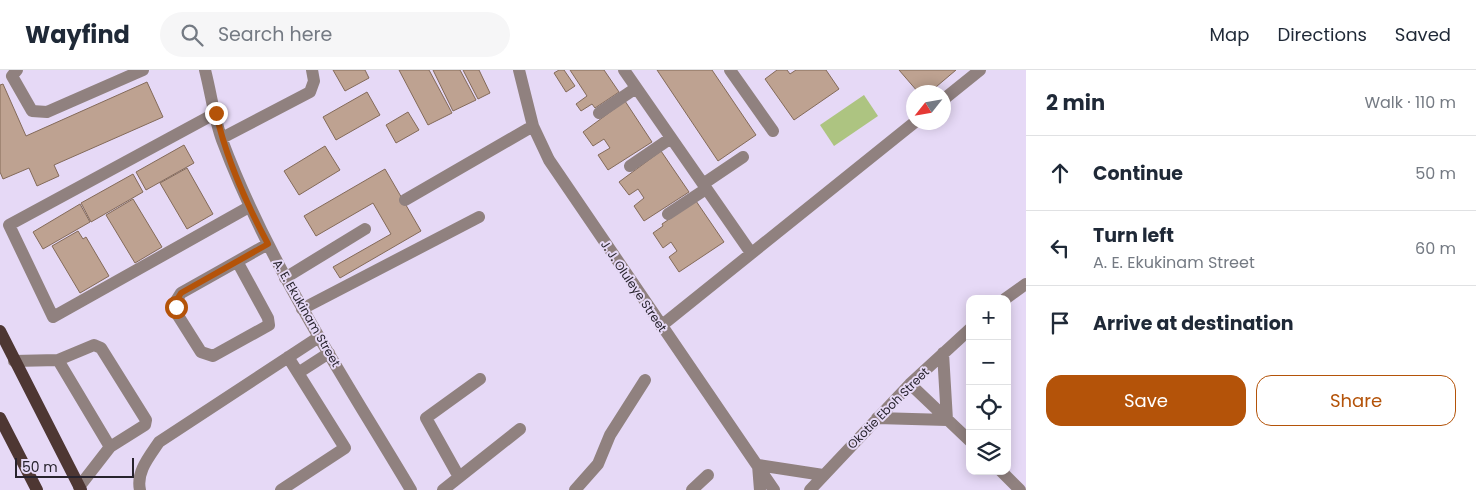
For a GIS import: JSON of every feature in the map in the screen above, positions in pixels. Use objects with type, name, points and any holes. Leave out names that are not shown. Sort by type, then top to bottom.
[{"type":"main road","points":[[0,331],[80,489]]},
{"type":"main road","points":[[0,418],[37,490]]},
{"type":"street","points":[[17,70],[12,76],[32,111],[46,112],[143,70]]},
{"type":"street","name":"A. E. Ekukinam Street","points":[[205,70],[222,138],[249,207],[302,309],[411,490]]},
{"type":"street","points":[[222,138],[310,92],[314,81],[312,70]]},
{"type":"street","name":"J. J. Oluleye Street","points":[[519,70],[533,126],[549,160],[774,490]]},
{"type":"street","points":[[624,70],[751,254]]},
{"type":"street","points":[[730,70],[773,131]]},
{"type":"street","points":[[951,93],[976,71]]},
{"type":"street","points":[[599,113],[636,88]]},
{"type":"street","points":[[216,113],[9,225],[53,317],[249,207]]},
{"type":"street","points":[[405,200],[533,126]]},
{"type":"street","points":[[661,326],[906,129]]},
{"type":"street","points":[[630,166],[671,138]]},
{"type":"street","points":[[668,214],[743,157]]},
{"type":"street","points":[[302,309],[479,217]]},
{"type":"street","points":[[285,278],[365,228]]},
{"type":"street","points":[[238,263],[268,318],[269,325],[213,356],[206,356],[201,352],[177,314],[176,301],[181,293],[238,263],[268,244]]},
{"type":"street","points":[[1011,295],[1026,284]]},
{"type":"street","name":"Okotie Eboh Street","points":[[810,490],[910,384],[966,334]]},
{"type":"street","points":[[140,490],[138,479],[142,468],[159,442],[319,337]]},
{"type":"street","points":[[14,361],[58,360],[94,345],[101,348],[146,420],[145,425],[141,429],[110,447],[80,489]]},
{"type":"street","points":[[298,373],[329,353]]},
{"type":"street","points":[[943,354],[947,420]]},
{"type":"street","points":[[281,490],[345,448],[288,357]]},
{"type":"street","points":[[58,360],[110,447]]},
{"type":"street","points":[[459,477],[426,418],[480,379]]},
{"type":"street","points":[[575,490],[598,464],[610,435],[645,380]]},
{"type":"street","points":[[910,384],[966,437]]},
{"type":"street","points":[[877,418],[947,420]]},
{"type":"street","points":[[443,490],[520,429]]},
{"type":"street","points":[[760,490],[758,465],[824,475]]},
{"type":"street","points":[[692,490],[708,475]]},
{"type":"street","points":[[1005,475],[1020,490]]},
{"type":"green space","points":[[864,95],[878,116],[834,146],[820,125]]},
{"type":"building","points":[[333,70],[365,70],[369,78],[345,91]]},
{"type":"building","points":[[399,70],[429,70],[452,113],[428,125]]},
{"type":"building","points":[[433,70],[460,70],[476,100],[453,111]]},
{"type":"building","points":[[463,70],[479,70],[490,93],[478,99]]},
{"type":"building","points":[[564,70],[575,86],[566,92],[554,73]]},
{"type":"building","points":[[570,70],[604,70],[619,92],[595,108],[592,104],[581,111],[576,104],[587,96]]},
{"type":"building","points":[[657,70],[712,70],[756,135],[718,161]]},
{"type":"building","points":[[777,70],[787,70],[790,74],[796,70],[826,70],[839,89],[794,120],[765,79]]},
{"type":"building","points":[[899,70],[956,70],[938,85],[912,85]]},
{"type":"building","points":[[147,82],[163,117],[54,165],[59,176],[37,186],[29,168],[3,179],[0,172],[0,85],[3,84],[26,136]]},
{"type":"building","points":[[367,92],[380,115],[336,140],[323,117]]},
{"type":"building","points":[[625,101],[652,142],[608,170],[598,155],[610,148],[604,139],[593,146],[583,132]]},
{"type":"building","points":[[408,112],[419,130],[396,143],[386,125]]},
{"type":"building","points":[[184,145],[194,163],[146,190],[136,172]]},
{"type":"building","points":[[325,146],[340,170],[299,195],[284,171]]},
{"type":"building","points":[[661,151],[689,192],[644,221],[634,206],[644,198],[638,189],[629,195],[619,182]]},
{"type":"building","points":[[187,168],[213,214],[187,229],[160,183]]},
{"type":"building","points":[[385,169],[421,231],[340,278],[333,267],[391,234],[373,203],[316,236],[304,216]]},
{"type":"building","points":[[133,174],[143,192],[91,222],[81,203]]},
{"type":"building","points":[[133,199],[162,247],[135,263],[106,215]]},
{"type":"building","points":[[696,201],[724,242],[679,272],[669,257],[677,251],[671,242],[663,248],[653,233],[663,226],[662,224]]},
{"type":"building","points":[[80,204],[90,222],[43,249],[33,232]]},
{"type":"building","points":[[78,231],[83,239],[86,237],[109,276],[80,293],[52,246]]},
{"type":"route","points":[[176,307],[176,301],[181,293],[268,244],[254,218],[222,138],[216,113]]}]
